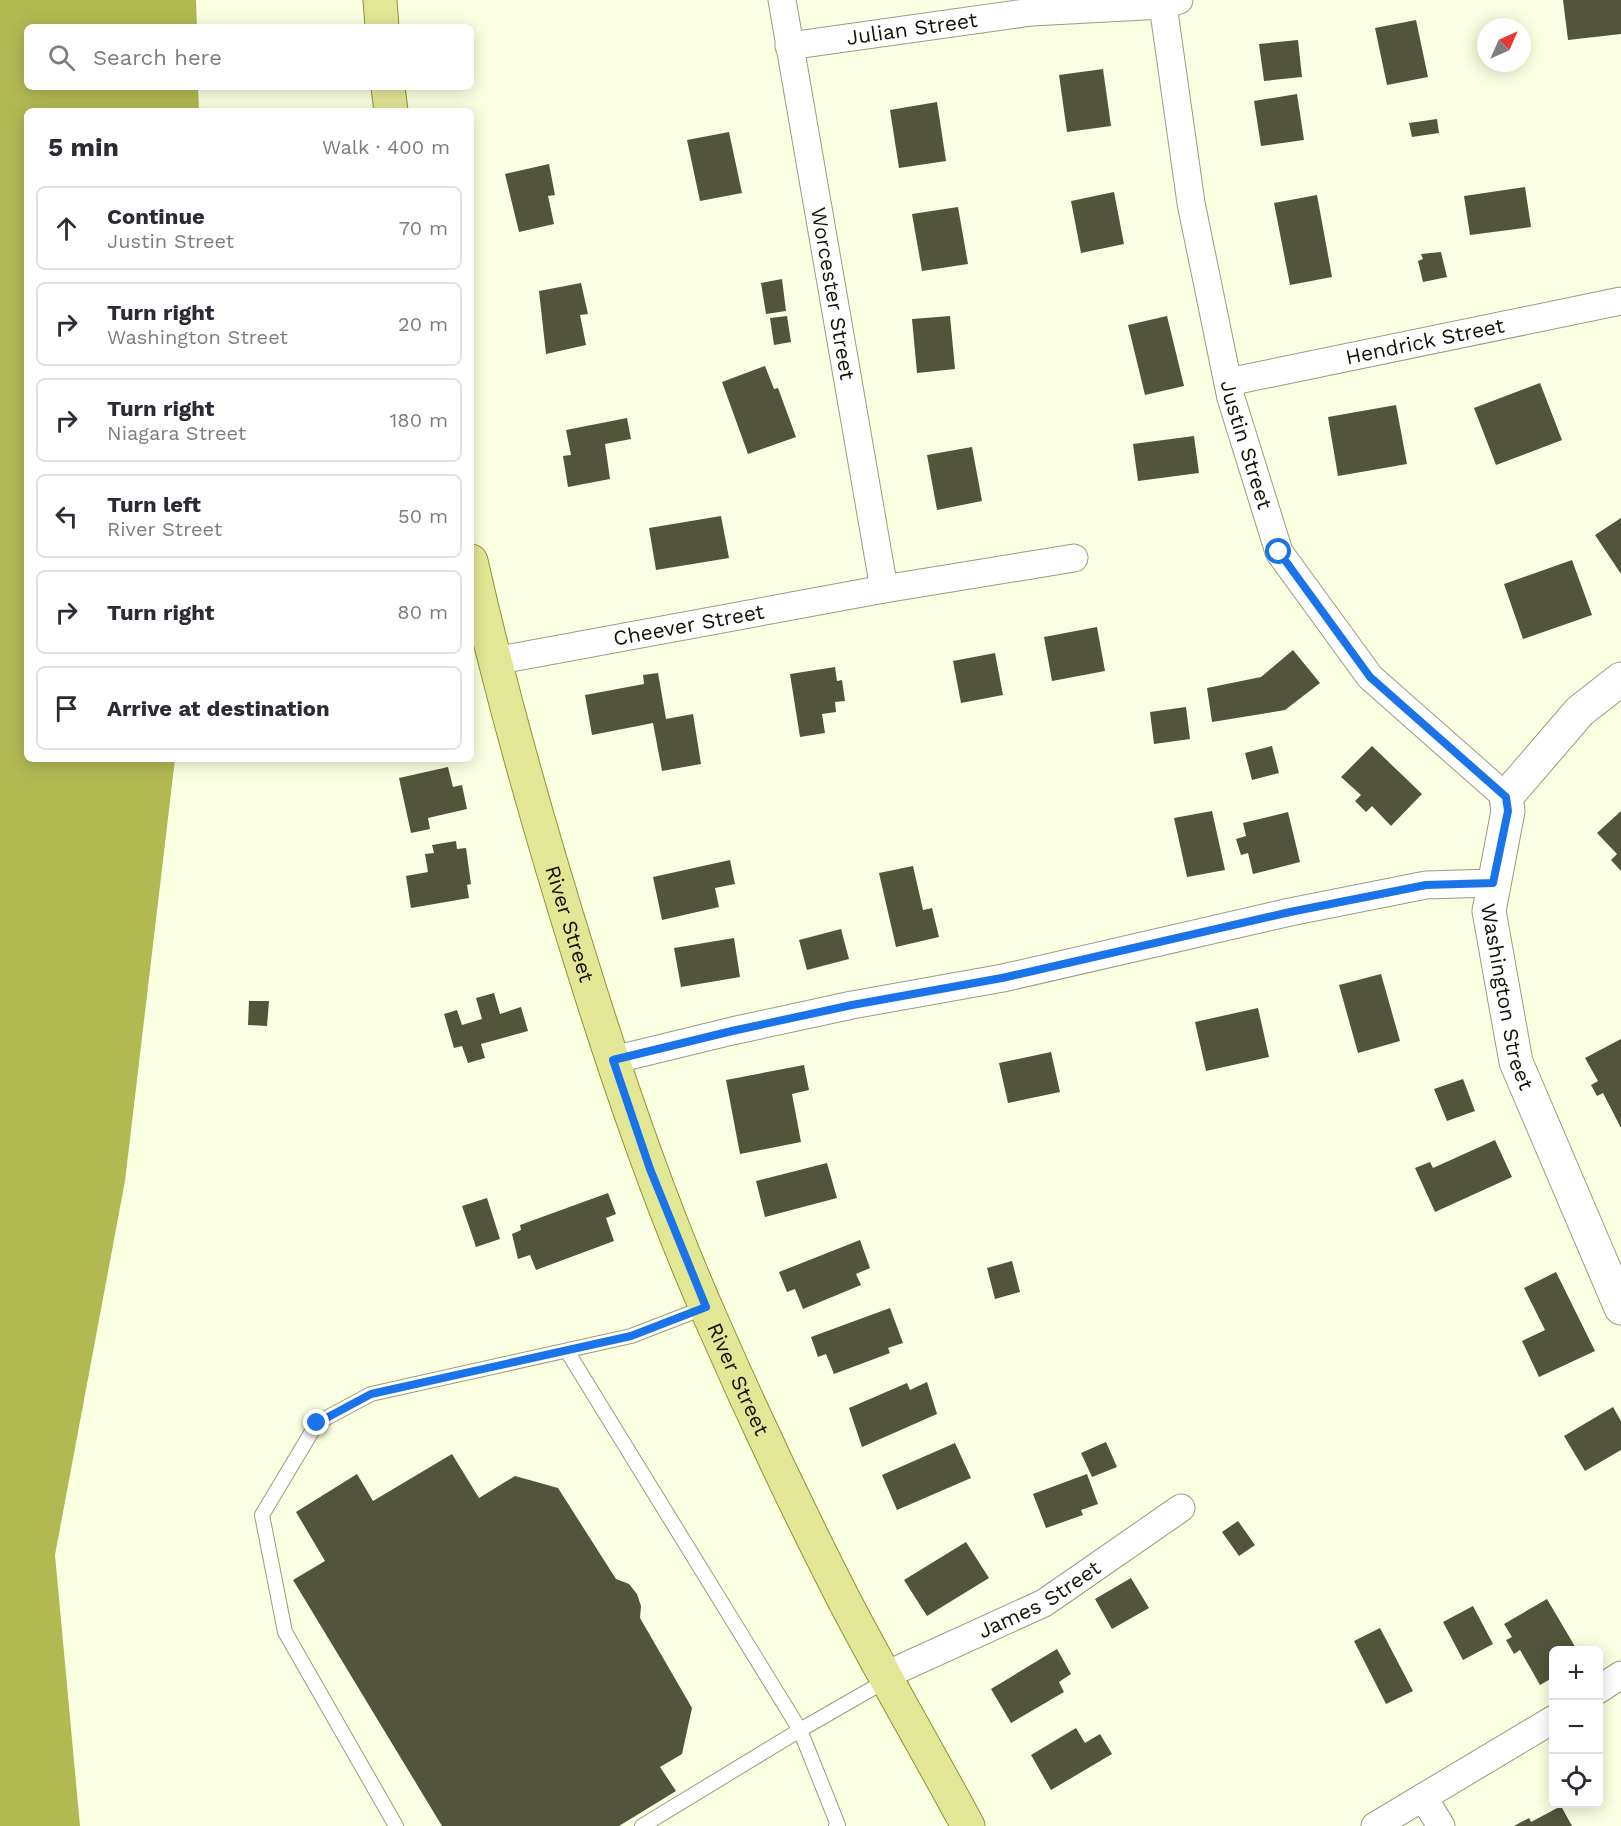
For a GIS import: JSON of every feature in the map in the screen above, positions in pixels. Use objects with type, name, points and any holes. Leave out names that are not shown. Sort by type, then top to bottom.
[{"type":"main road","points":[[380,0],[382,24]]},
{"type":"main road","points":[[388,90],[391,108]]},
{"type":"main road","name":"River Street","points":[[474,574],[494,662],[544,845],[650,1169],[706,1307],[787,1483],[843,1598],[968,1826]]},
{"type":"street","name":"Worcester Street","points":[[782,0],[884,589]]},
{"type":"street","name":"Julian Street","points":[[789,46],[1032,12],[1171,2]]},
{"type":"street","name":"Justin Street","points":[[1171,2],[1191,203],[1228,382],[1279,552],[1370,677],[1506,797]]},
{"type":"street","name":"Hendrick Street","points":[[1228,382],[1621,301]]},
{"type":"street","name":"Cheever Street","points":[[494,662],[884,589],[1074,558]]},
{"type":"street","points":[[1506,797],[1580,711],[1621,679]]},
{"type":"street","name":"Washington Street","points":[[1506,797],[1508,811],[1489,911],[1516,1062],[1621,1308]]},
{"type":"street","points":[[613,1060],[798,1017],[1002,978],[1426,885],[1493,883]]},
{"type":"street","name":"James Street","points":[[887,1677],[1044,1603],[1182,1508]]},
{"type":"street","points":[[1603,1687],[1621,1675]]},
{"type":"street","points":[[1375,1826],[1549,1722]]},
{"type":"street","points":[[1423,1797],[1441,1826]]},
{"type":"lane","points":[[396,1826],[285,1632],[262,1515],[317,1423],[371,1394],[631,1336],[706,1307]]},
{"type":"lane","points":[[567,1351],[800,1730],[838,1826]]},
{"type":"lane","points":[[642,1826],[887,1677]]},
{"type":"shaded area","points":[[0,0],[196,0],[197,24],[24,24],[24,90],[198,90],[199,108],[24,108],[24,762],[175,762],[125,1181],[55,1555],[80,1826],[0,1826]]},
{"type":"building","points":[[1563,0],[1621,0],[1621,34],[1568,40]]},
{"type":"building","points":[[1416,20],[1428,77],[1387,85],[1375,28]]},
{"type":"building","points":[[1298,40],[1302,77],[1264,81],[1259,44]]},
{"type":"building","points":[[1103,69],[1111,126],[1067,132],[1059,75]]},
{"type":"building","points":[[1297,94],[1304,140],[1261,146],[1254,101]]},
{"type":"building","points":[[937,102],[946,161],[899,168],[890,110]]},
{"type":"building","points":[[1437,119],[1439,133],[1412,137],[1409,123]]},
{"type":"building","points":[[729,132],[742,193],[700,201],[687,140]]},
{"type":"building","points":[[549,164],[555,195],[548,196],[554,224],[519,232],[505,174]]},
{"type":"building","points":[[1525,187],[1531,227],[1470,235],[1464,196]]},
{"type":"building","points":[[1114,192],[1124,244],[1081,253],[1071,201]]},
{"type":"building","points":[[1317,195],[1332,277],[1290,285],[1274,203]]},
{"type":"building","points":[[958,207],[968,264],[922,271],[912,214]]},
{"type":"building","points":[[1441,252],[1447,277],[1423,282],[1418,261],[1423,259],[1421,254]]},
{"type":"building","points":[[782,279],[786,311],[766,314],[761,283]]},
{"type":"building","points":[[581,283],[588,314],[580,315],[586,345],[546,354],[539,291]]},
{"type":"building","points":[[787,316],[791,342],[774,345],[770,318]]},
{"type":"building","points":[[950,316],[955,369],[917,373],[912,319]]},
{"type":"building","points":[[1167,316],[1184,386],[1145,395],[1128,325]]},
{"type":"building","points":[[765,366],[774,389],[778,388],[796,437],[748,454],[722,382]]},
{"type":"building","points":[[1540,383],[1562,440],[1496,465],[1474,408]]},
{"type":"building","points":[[1396,405],[1407,464],[1338,476],[1328,417]]},
{"type":"building","points":[[627,418],[631,439],[605,444],[610,479],[568,487],[563,456],[571,455],[566,430]]},
{"type":"building","points":[[1194,436],[1199,473],[1138,481],[1133,444]]},
{"type":"building","points":[[972,447],[982,501],[937,510],[927,455]]},
{"type":"building","points":[[721,516],[729,558],[656,570],[649,528]]},
{"type":"building","points":[[1621,518],[1621,574],[1595,535]]},
{"type":"building","points":[[1572,560],[1592,615],[1523,639],[1504,584]]},
{"type":"building","points":[[1097,627],[1105,671],[1052,681],[1044,637]]},
{"type":"building","points":[[1293,650],[1320,683],[1285,710],[1212,722],[1207,688],[1261,677]]},
{"type":"building","points":[[995,653],[1003,695],[961,703],[953,661]]},
{"type":"building","points":[[835,667],[837,681],[842,680],[845,701],[835,702],[836,712],[822,714],[825,733],[800,737],[790,674]]},
{"type":"building","points":[[658,673],[666,719],[693,714],[701,764],[662,771],[653,723],[592,735],[585,695],[644,684],[643,675]]},
{"type":"building","points":[[1186,707],[1190,739],[1154,744],[1150,712]]},
{"type":"building","points":[[1272,746],[1279,773],[1252,780],[1245,753]]},
{"type":"building","points":[[1372,746],[1422,794],[1391,826],[1372,806],[1366,812],[1355,801],[1361,795],[1341,777]]},
{"type":"building","points":[[448,767],[453,787],[462,785],[467,809],[428,818],[430,829],[411,833],[399,778]]},
{"type":"building","points":[[1212,811],[1225,870],[1187,877],[1174,818]]},
{"type":"building","points":[[1621,811],[1621,871],[1611,860],[1617,854],[1597,833]]},
{"type":"building","points":[[1288,812],[1300,862],[1253,874],[1248,853],[1241,855],[1236,839],[1246,836],[1243,823]]},
{"type":"building","points":[[456,841],[457,849],[466,848],[471,884],[467,885],[469,898],[411,908],[406,876],[428,872],[425,854],[434,853],[432,845]]},
{"type":"building","points":[[730,860],[735,884],[715,888],[719,907],[662,920],[653,877]]},
{"type":"building","points":[[913,866],[923,910],[932,908],[939,937],[896,947],[879,873]]},
{"type":"building","points":[[841,929],[849,959],[807,970],[799,940]]},
{"type":"building","points":[[734,938],[740,977],[681,987],[674,948]]},
{"type":"building","points":[[1381,974],[1400,1041],[1358,1053],[1339,985]]},
{"type":"building","points":[[494,993],[500,1014],[521,1007],[528,1031],[481,1044],[485,1058],[468,1063],[462,1046],[454,1048],[444,1014],[457,1010],[462,1025],[482,1019],[476,998]]},
{"type":"building","points":[[249,1001],[269,1001],[267,1026],[248,1025]]},
{"type":"building","points":[[1258,1008],[1269,1057],[1206,1071],[1195,1022]]},
{"type":"building","points":[[1621,1039],[1621,1128],[1603,1093],[1597,1096],[1591,1085],[1598,1081],[1585,1058]]},
{"type":"building","points":[[1051,1052],[1060,1092],[1008,1103],[999,1063]]},
{"type":"building","points":[[804,1065],[809,1090],[792,1094],[801,1142],[740,1154],[726,1080]]},
{"type":"building","points":[[1463,1079],[1475,1111],[1447,1121],[1434,1089]]},
{"type":"building","points":[[1495,1140],[1512,1177],[1435,1212],[1415,1168],[1430,1162],[1433,1168]]},
{"type":"building","points":[[827,1163],[837,1198],[765,1217],[756,1181]]},
{"type":"building","points":[[608,1193],[616,1214],[606,1218],[614,1241],[536,1270],[530,1255],[518,1259],[512,1234],[521,1230],[520,1225]]},
{"type":"building","points":[[487,1198],[500,1239],[476,1247],[462,1206]]},
{"type":"building","points":[[860,1240],[870,1268],[856,1274],[861,1285],[803,1309],[795,1289],[787,1292],[779,1272]]},
{"type":"building","points":[[1012,1261],[1020,1292],[995,1299],[987,1268]]},
{"type":"building","points":[[1556,1272],[1595,1351],[1539,1377],[1522,1341],[1545,1330],[1524,1288]]},
{"type":"building","points":[[890,1308],[903,1343],[888,1348],[890,1353],[834,1374],[826,1354],[818,1357],[811,1337]]},
{"type":"building","points":[[927,1382],[937,1414],[862,1447],[849,1408],[907,1383],[910,1390]]},
{"type":"building","points":[[1613,1407],[1621,1421],[1621,1450],[1585,1471],[1564,1436]]},
{"type":"building","points":[[1106,1442],[1117,1467],[1092,1477],[1081,1453]]},
{"type":"building","points":[[955,1443],[971,1478],[897,1510],[882,1475]]},
{"type":"building","points":[[452,1454],[479,1498],[515,1476],[558,1488],[616,1579],[629,1584],[637,1594],[641,1606],[640,1618],[692,1708],[682,1754],[660,1767],[676,1791],[619,1826],[442,1826],[293,1580],[325,1561],[296,1512],[357,1474],[373,1501]]},
{"type":"building","points":[[1087,1474],[1098,1504],[1081,1510],[1083,1515],[1046,1528],[1033,1494]]},
{"type":"building","points":[[1238,1521],[1255,1545],[1239,1556],[1222,1532]]},
{"type":"building","points":[[966,1542],[989,1578],[927,1616],[904,1580]]},
{"type":"building","points":[[1131,1578],[1149,1608],[1112,1629],[1095,1599]]},
{"type":"building","points":[[1547,1599],[1575,1646],[1549,1646],[1549,1680],[1540,1685],[1520,1650],[1514,1654],[1506,1640],[1512,1637],[1504,1624]]},
{"type":"building","points":[[1473,1606],[1493,1644],[1463,1660],[1443,1622]]},
{"type":"building","points":[[1380,1628],[1413,1691],[1386,1704],[1354,1641]]},
{"type":"building","points":[[1057,1649],[1071,1674],[1059,1682],[1064,1692],[1011,1723],[991,1689]]},
{"type":"building","points":[[1076,1728],[1085,1743],[1100,1734],[1112,1754],[1051,1790],[1031,1755]]},
{"type":"building","points":[[1557,1808],[1562,1808],[1572,1826],[1514,1826],[1529,1818],[1531,1822]]},
{"type":"route","points":[[317,1423],[371,1394],[631,1336],[706,1307],[650,1169],[613,1060],[852,1005],[1002,978],[1290,912],[1426,885],[1493,883],[1508,811],[1506,797],[1370,677],[1279,552]]}]
